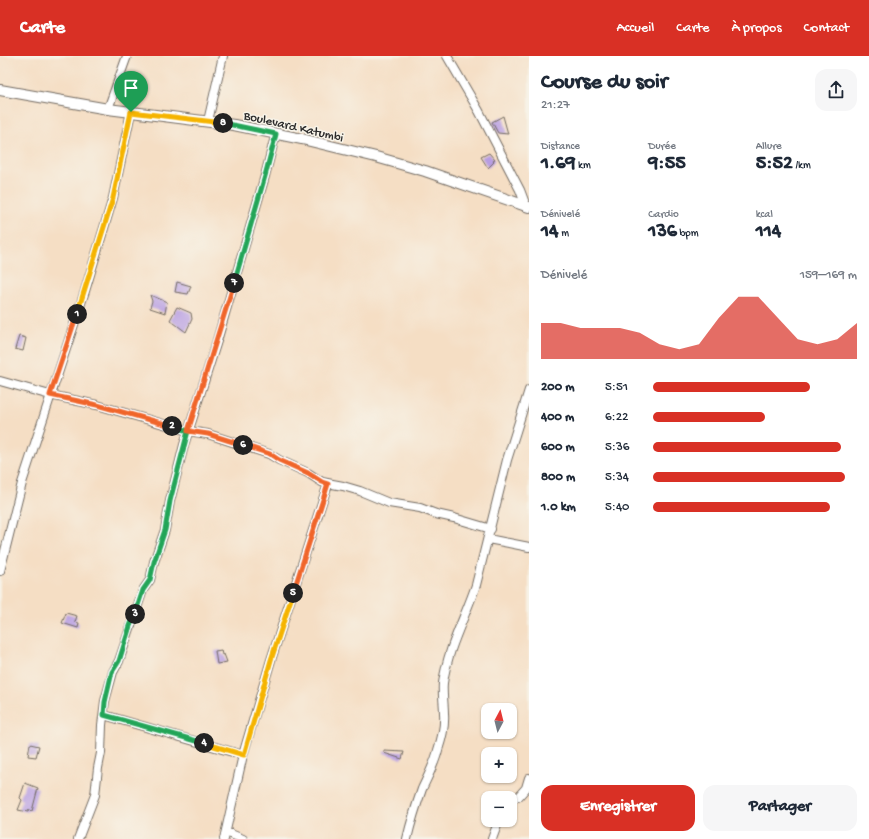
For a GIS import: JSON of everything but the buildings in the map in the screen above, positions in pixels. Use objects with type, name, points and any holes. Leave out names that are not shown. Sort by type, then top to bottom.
[{"type":"street","points":[[108,109],[127,56]]},
{"type":"street","points":[[208,121],[223,56]]},
{"type":"street","points":[[447,56],[479,111],[527,206]]},
{"type":"street","name":"Boulevard Katumbi","points":[[0,90],[108,109],[234,125],[276,134],[376,157],[459,182],[527,206]]},
{"type":"street","points":[[0,571],[22,483],[85,291],[113,198],[131,112]]},
{"type":"street","points":[[78,839],[95,795],[101,753],[105,702],[112,672],[119,661],[143,590],[150,580],[154,562],[165,530],[172,494],[188,431],[226,311],[276,134]]},
{"type":"street","points":[[0,381],[50,395],[97,405],[188,431],[208,434],[270,454],[279,460],[308,473],[322,482],[360,491],[389,503],[420,508],[436,514],[491,529]]},
{"type":"street","points":[[407,839],[422,789],[438,752],[443,733],[443,683],[449,656],[474,591],[491,529],[507,460],[529,390]]},
{"type":"street","points":[[243,839],[225,836],[244,755],[271,660],[328,484]]},
{"type":"street","points":[[488,539],[529,547]]},
{"type":"street","points":[[104,715],[244,755]]},
{"type":"street","points":[[517,797],[526,788],[529,778]]},
{"type":"street","points":[[492,839],[496,827]]},
{"type":"route","points":[[131,112],[113,198],[85,291],[50,395],[97,405],[188,431],[159,552],[154,562],[150,580],[143,590],[119,661],[112,672],[105,702],[104,715],[244,755],[271,660],[328,484],[270,454],[208,434],[188,431],[217,341],[276,134],[234,125],[131,112]]}]
